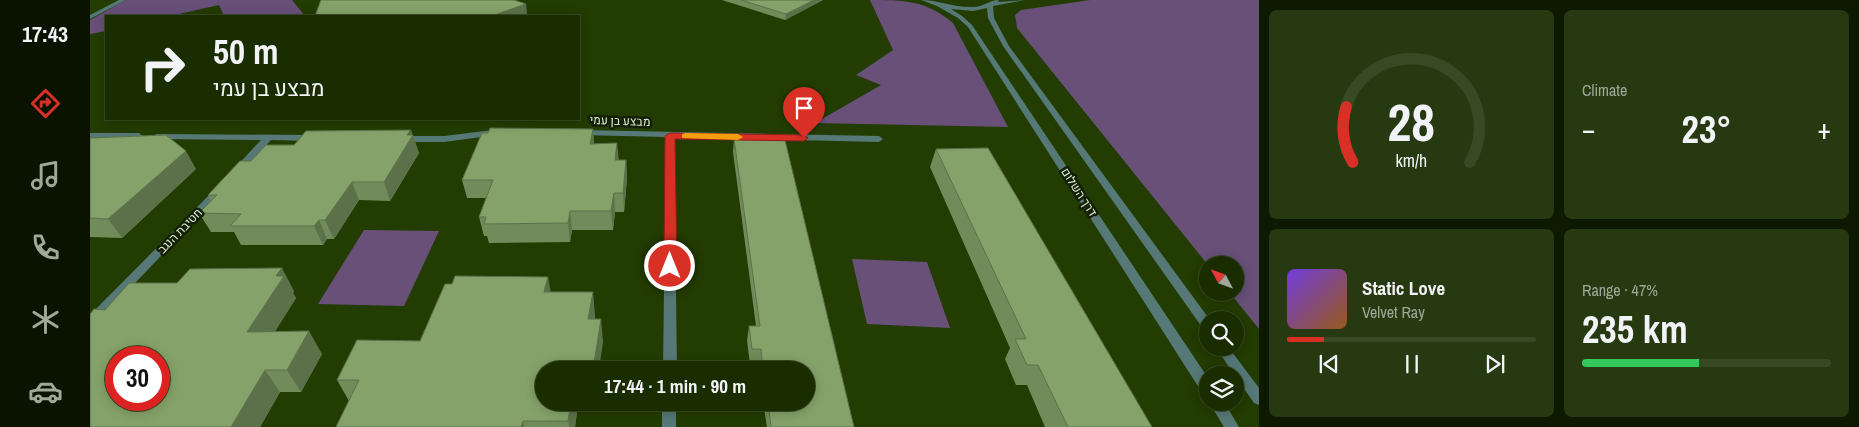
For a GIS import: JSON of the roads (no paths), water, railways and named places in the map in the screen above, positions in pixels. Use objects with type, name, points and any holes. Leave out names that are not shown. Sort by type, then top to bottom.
[{"type":"street","points":[[90,17],[123,0]]},
{"type":"street","points":[[924,0],[939,5],[965,9],[993,3],[1022,0]]},
{"type":"street","name":"דרך השלום","points":[[993,3],[991,18],[1006,46],[1199,314]]},
{"type":"street","name":"דרך השלום","points":[[939,5],[960,16],[970,26],[1199,376]]},
{"type":"street","points":[[395,139],[444,139],[507,132]]},
{"type":"street","name":"מבצע בן עמי","points":[[570,133],[880,139]]},
{"type":"street","points":[[90,136],[326,139]]},
{"type":"street","points":[[670,136],[670,361]]},
{"type":"street","name":"חטיבת הנגב","points":[[90,322],[268,138]]},
{"type":"street","points":[[1228,356],[1259,399]]},
{"type":"street","points":[[669,427],[670,411]]},
{"type":"street","points":[[1222,411],[1232,427]]}]
